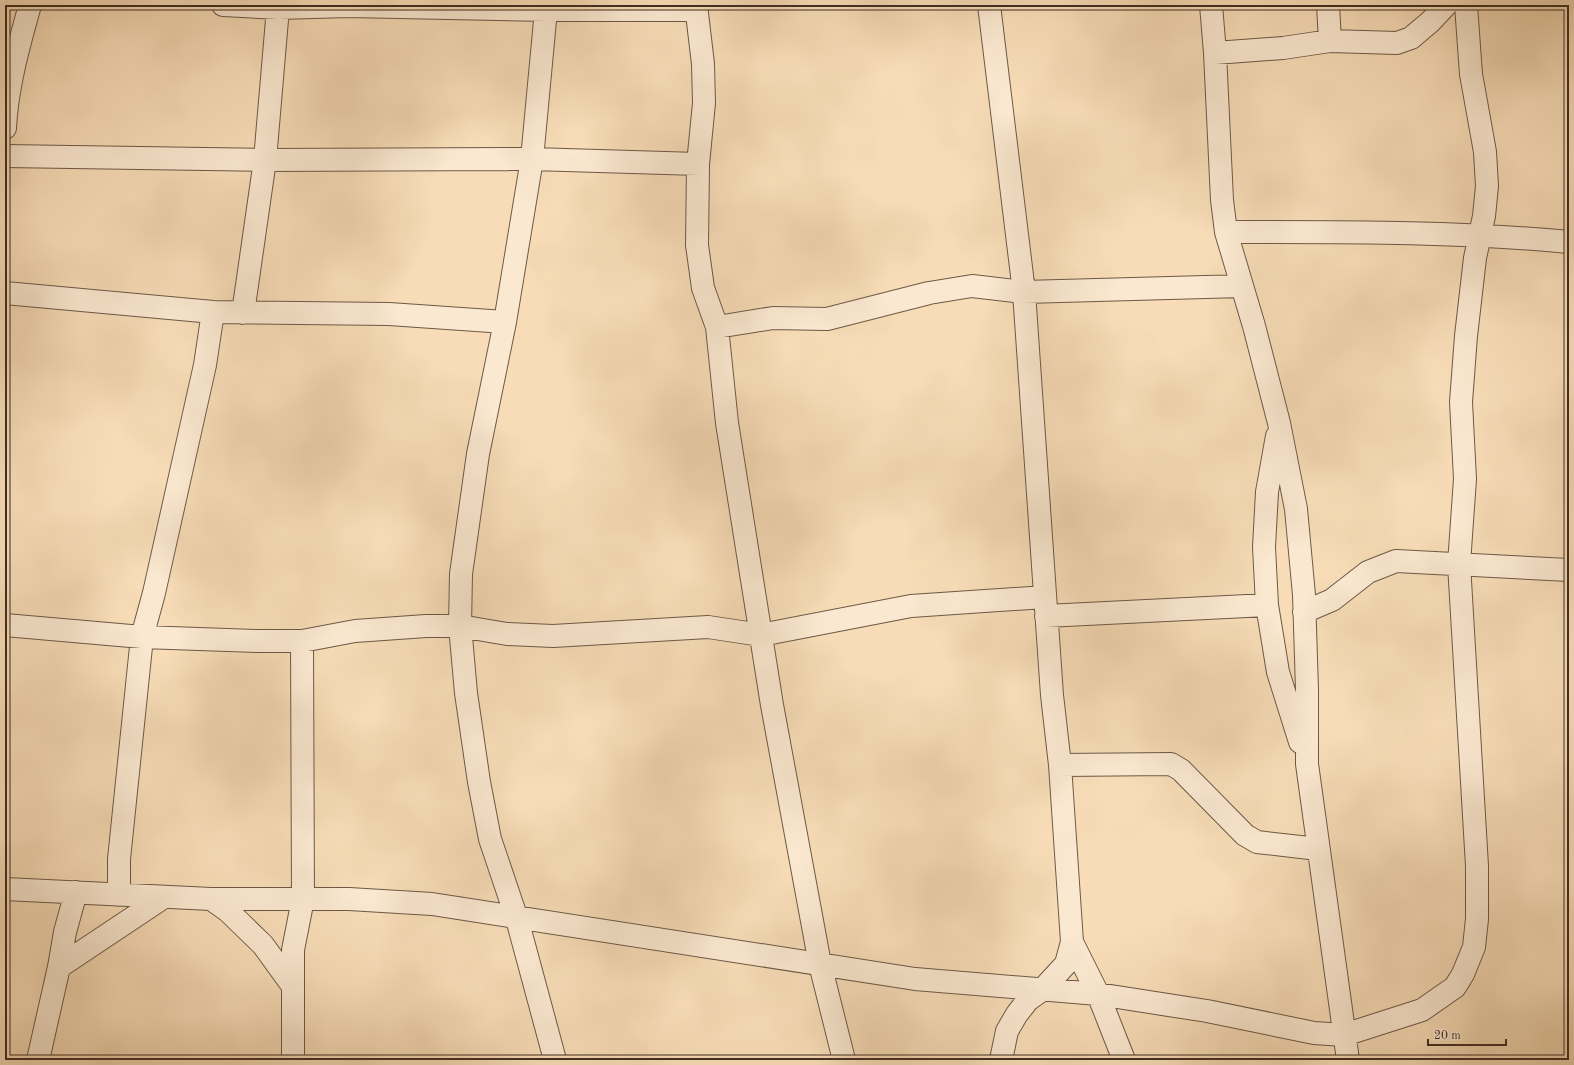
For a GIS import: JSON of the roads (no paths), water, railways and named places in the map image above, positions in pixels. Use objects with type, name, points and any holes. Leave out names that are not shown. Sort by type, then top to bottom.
[{"type":"street","points":[[5,128],[6,109],[19,44],[30,5]]},
{"type":"street","points":[[223,5],[278,8],[349,6],[546,10],[696,7],[703,64],[704,103],[698,164],[697,245],[703,288],[717,327],[727,423],[772,705],[820,964],[844,1060]]},
{"type":"street","points":[[989,5],[1024,292],[1052,695],[1060,765],[1072,942],[1066,964],[1042,990],[1028,1000],[1007,1031],[1001,1060]]},
{"type":"street","points":[[1211,5],[1215,53],[1222,200],[1226,232],[1254,326],[1279,423],[1296,509],[1304,612],[1307,764],[1348,1060]]},
{"type":"street","points":[[1328,5],[1330,41]]},
{"type":"street","points":[[1215,53],[1283,48],[1330,41],[1397,43],[1411,38],[1430,22],[1446,5]]},
{"type":"street","points":[[5,889],[211,899],[349,899],[432,904],[517,919],[915,979],[1098,994],[1207,1011],[1314,1033],[1344,1035],[1422,1010],[1455,987],[1463,974],[1474,947],[1477,919],[1477,866],[1459,564],[1465,479],[1461,402],[1466,336],[1475,258],[1487,186],[1484,152],[1471,74],[1466,5]]},
{"type":"street","points":[[243,313],[265,160],[278,8]]},
{"type":"street","points":[[546,10],[532,160],[505,322],[478,454],[461,574],[460,626],[466,693],[480,790],[490,839],[517,919],[555,1060]]},
{"type":"street","points":[[5,156],[265,160],[532,160],[698,164]]},
{"type":"street","points":[[1226,232],[1380,232],[1480,235],[1569,242]]},
{"type":"street","points":[[717,327],[773,318],[827,318],[929,293],[972,286],[1024,292],[1242,286]]},
{"type":"street","points":[[5,292],[213,312],[388,314],[505,322]]},
{"type":"street","points":[[119,895],[119,859],[142,637],[154,593],[195,409],[213,312]]},
{"type":"street","points":[[1279,423],[1267,492],[1264,548],[1267,605],[1278,672],[1307,764]]},
{"type":"street","points":[[1304,612],[1332,600],[1368,572],[1396,561],[1569,570]]},
{"type":"street","points":[[5,625],[142,637],[302,641],[355,631],[426,626],[460,626],[507,634],[553,636],[708,627],[761,635],[911,606],[1046,607],[1267,605]]},
{"type":"street","points":[[293,1060],[293,950],[303,899],[302,641]]},
{"type":"street","points":[[1060,765],[1171,764],[1181,770],[1245,835],[1251,839],[1257,842],[1278,846],[1318,849]]},
{"type":"street","points":[[38,1060],[59,967],[65,932],[76,892]]},
{"type":"street","points":[[59,967],[164,897]]},
{"type":"street","points":[[211,899],[228,910],[263,945],[292,986]]},
{"type":"street","points":[[1072,942],[1098,994],[1124,1060]]}]
